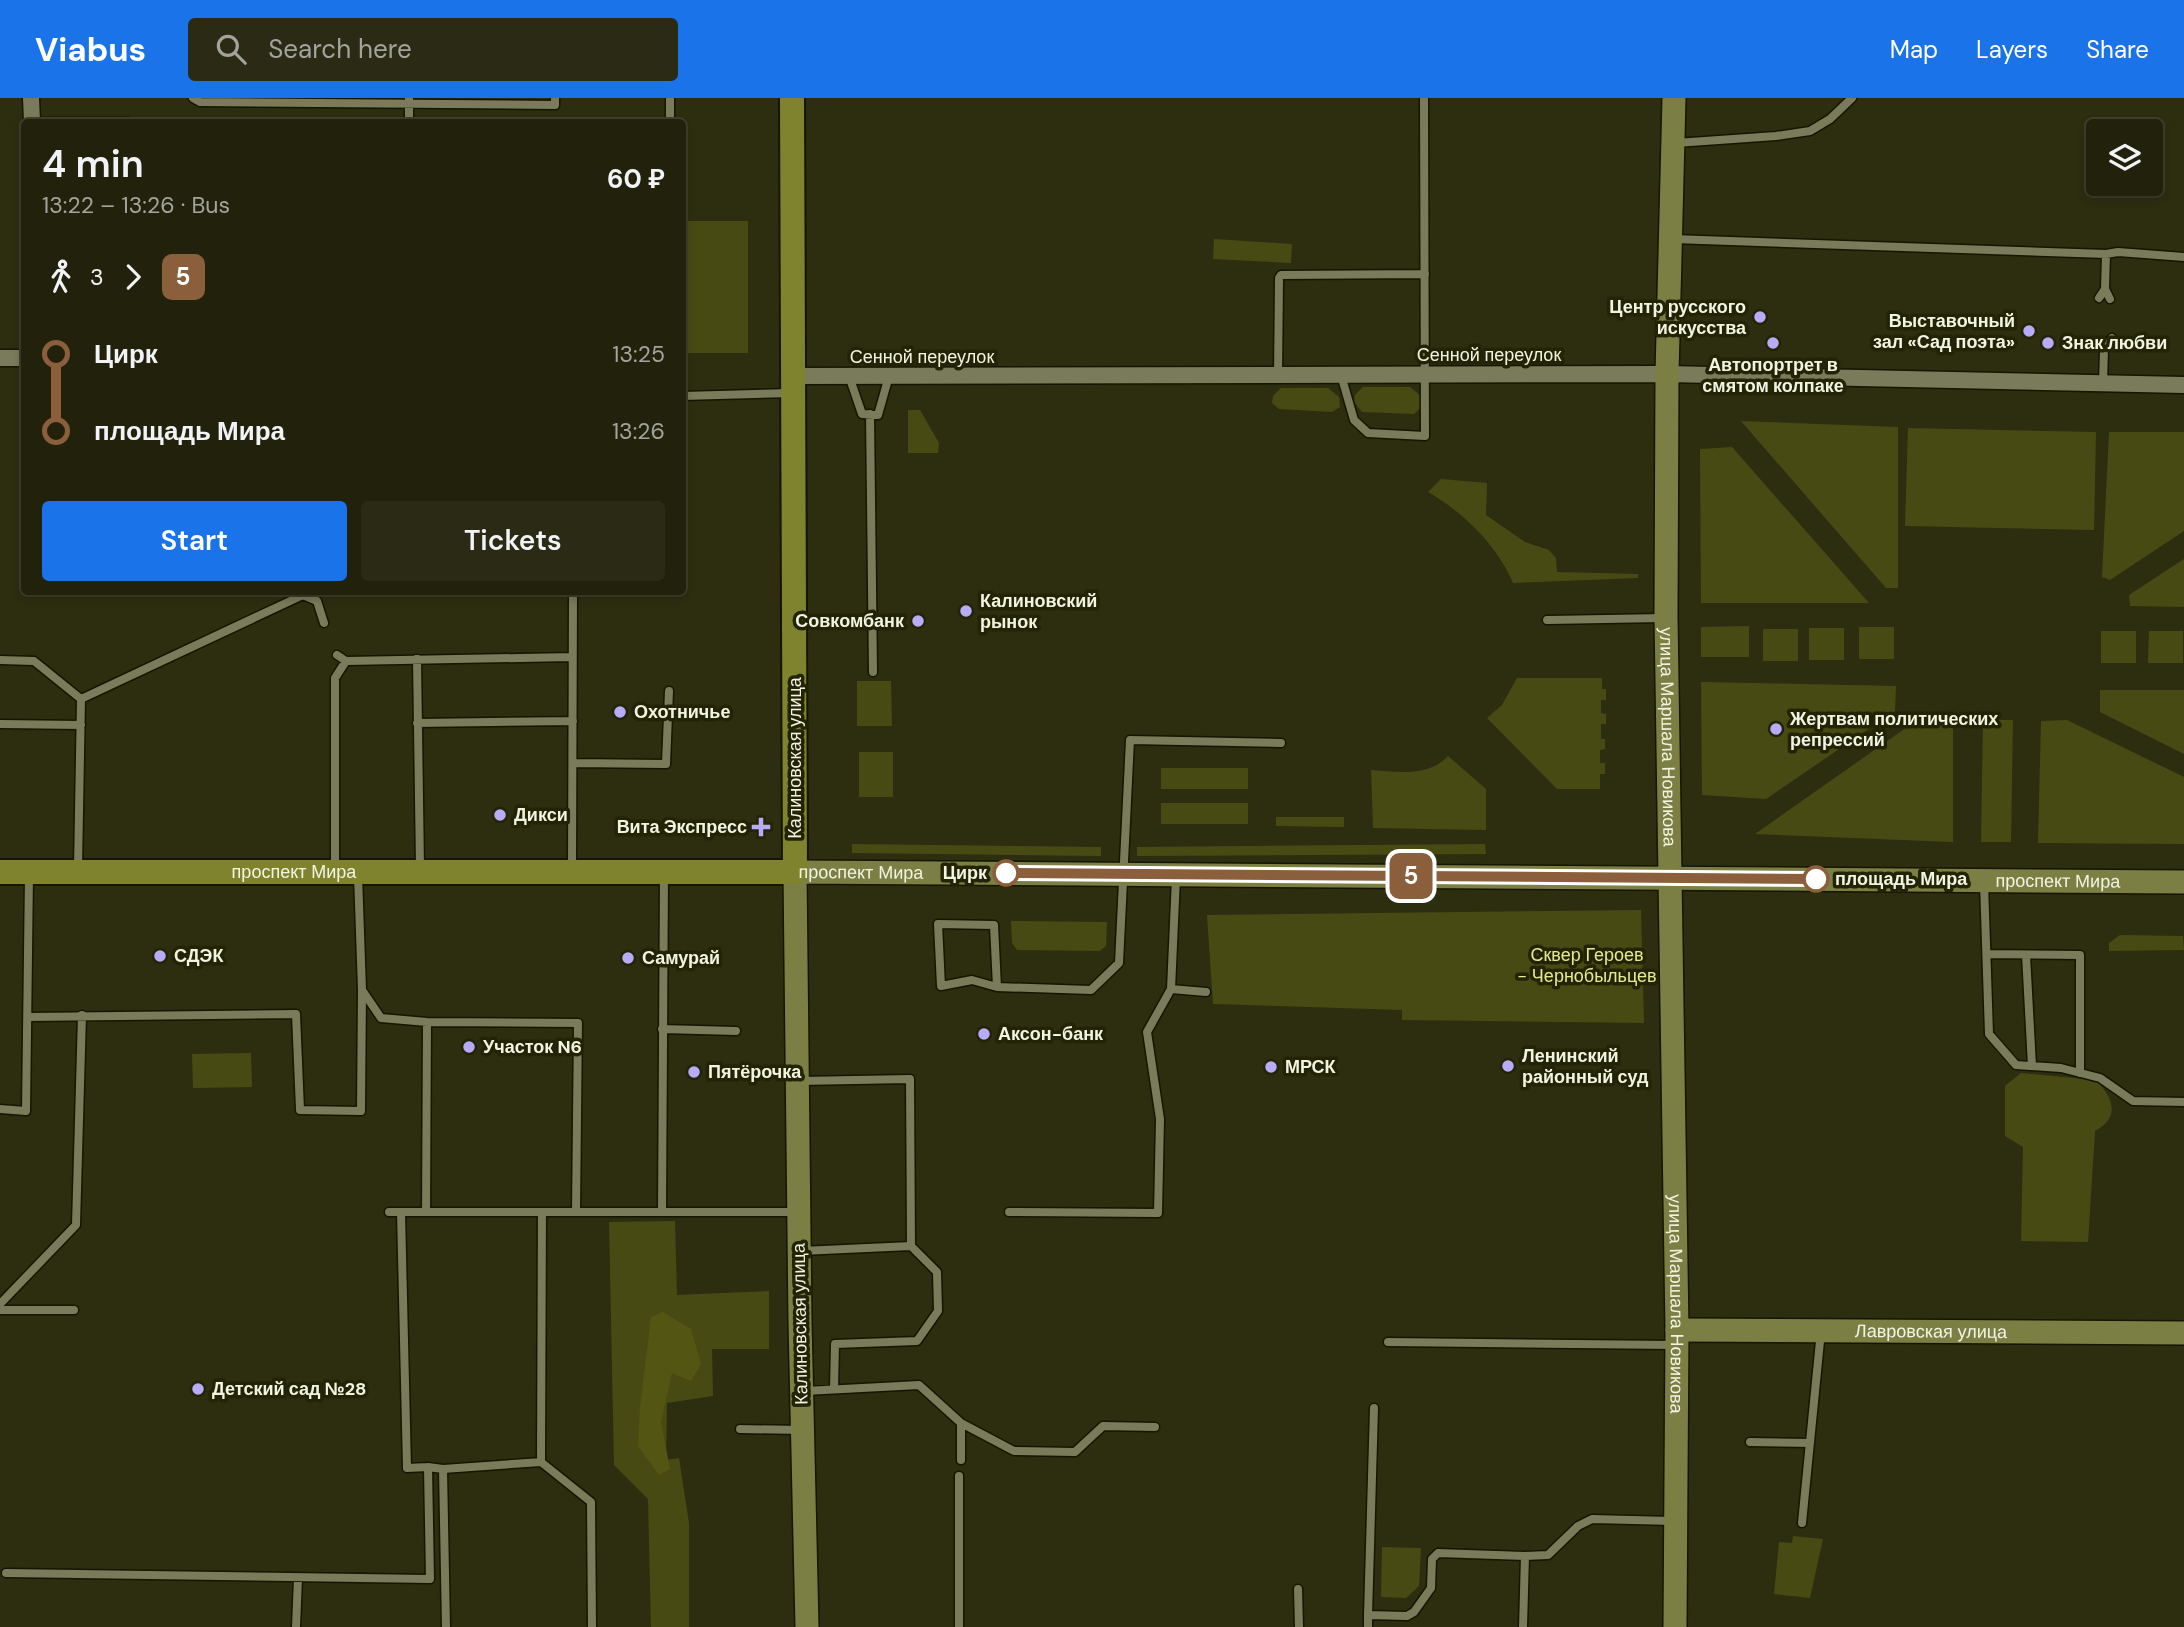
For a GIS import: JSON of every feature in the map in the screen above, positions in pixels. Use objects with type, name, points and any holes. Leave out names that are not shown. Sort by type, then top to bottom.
[{"type":"main road","name":"Калиновская улица","points":[[792,98],[797,1081],[807,1627]]},
{"type":"main road","name":"улица Маршала Новикова","points":[[1674,98],[1667,374],[1666,617],[1677,1338],[1675,1627]]},
{"type":"main road","name":"проспект Мира","points":[[0,872],[795,872],[2184,882]]},
{"type":"main road","name":"Лавровская улица","points":[[1677,1338],[1821,1331],[2184,1333]]},
{"type":"street","points":[[31,98],[32,119]]},
{"type":"street","points":[[780,98],[794,138]]},
{"type":"street","points":[[0,358],[21,358]]},
{"type":"street","name":"Сенной переулок","points":[[793,384],[849,376],[1667,374],[2184,385]]},
{"type":"lane","points":[[194,98],[200,102],[409,101],[555,105],[555,98]]},
{"type":"lane","points":[[670,98],[670,119]]},
{"type":"lane","points":[[1341,375],[1354,420],[1368,433],[1425,436],[1424,98]]},
{"type":"lane","points":[[1673,143],[1810,131],[1830,119],[1852,98]]},
{"type":"lane","points":[[409,101],[409,119]]},
{"type":"lane","points":[[1670,239],[2106,254],[2118,252],[2184,257]]},
{"type":"lane","points":[[2106,254],[2105,289],[2110,299]]},
{"type":"lane","points":[[1278,375],[1278,290],[1281,275],[1425,274]]},
{"type":"lane","points":[[2099,298],[2105,289]]},
{"type":"lane","points":[[2099,338],[2104,350],[2104,384]]},
{"type":"lane","points":[[2104,350],[2112,338]]},
{"type":"lane","points":[[849,376],[862,414],[878,415],[889,376]]},
{"type":"lane","points":[[686,396],[793,384]]},
{"type":"lane","points":[[870,414],[873,672]]},
{"type":"lane","points":[[81,699],[303,595],[317,601],[324,623]]},
{"type":"lane","points":[[572,872],[573,595]]},
{"type":"lane","points":[[1547,620],[1666,617]]},
{"type":"lane","points":[[337,655],[346,662],[572,657]]},
{"type":"lane","points":[[416,659],[420,871]]},
{"type":"lane","points":[[0,660],[34,661],[81,699]]},
{"type":"lane","points":[[28,1017],[296,1014],[300,1110],[361,1111],[362,990],[346,871],[335,678],[346,662]]},
{"type":"lane","points":[[573,763],[666,764],[669,691]]},
{"type":"lane","points":[[78,871],[81,699]]},
{"type":"lane","points":[[417,723],[572,721]]},
{"type":"lane","points":[[0,724],[80,725]]},
{"type":"lane","points":[[997,987],[994,925],[938,924],[941,986],[972,980],[997,987],[1091,990],[1119,963],[1130,740],[1281,743]]},
{"type":"lane","points":[[0,1108],[26,1111],[29,872]]},
{"type":"lane","points":[[662,1212],[664,872]]},
{"type":"lane","points":[[1009,1212],[1158,1213],[1160,1119],[1147,1032],[1171,989],[1176,875]]},
{"type":"lane","points":[[1984,880],[1989,1034],[2016,1065],[2061,1068],[2100,1078],[2133,1101],[2184,1102]]},
{"type":"lane","points":[[1987,954],[2080,955],[2080,1073]]},
{"type":"lane","points":[[2026,955],[2032,1066]]},
{"type":"lane","points":[[1171,989],[1206,992]]},
{"type":"lane","points":[[362,990],[381,1018],[427,1022],[579,1023],[576,1212]]},
{"type":"lane","points":[[0,1304],[76,1225],[82,1015]]},
{"type":"lane","points":[[426,1212],[427,1022]]},
{"type":"lane","points":[[662,1030],[736,1031]]},
{"type":"lane","points":[[797,1081],[910,1079],[911,1246],[937,1272],[938,1311],[917,1340],[835,1344],[834,1389]]},
{"type":"lane","points":[[389,1212],[799,1212]]},
{"type":"lane","points":[[401,1212],[407,1468],[443,1469],[541,1462],[591,1502],[593,1627]]},
{"type":"lane","points":[[541,1462],[542,1212]]},
{"type":"lane","points":[[799,1251],[911,1246]]},
{"type":"lane","points":[[0,1310],[74,1310]]},
{"type":"lane","points":[[1802,1524],[1821,1331]]},
{"type":"lane","points":[[1388,1342],[1677,1338]]},
{"type":"lane","points":[[802,1391],[919,1385],[961,1423],[1014,1451],[1075,1452],[1103,1426],[1155,1427]]},
{"type":"lane","points":[[1368,1627],[1374,1408]]},
{"type":"lane","points":[[961,1423],[961,1460]]},
{"type":"lane","points":[[740,1429],[803,1431]]},
{"type":"lane","points":[[1750,1442],[1810,1443]]},
{"type":"lane","points":[[6,1573],[429,1579],[428,1467]]},
{"type":"lane","points":[[443,1469],[446,1627]]},
{"type":"lane","points":[[959,1476],[959,1627]]},
{"type":"lane","points":[[1368,1615],[1407,1616],[1414,1612],[1431,1588],[1432,1559],[1438,1553],[1548,1555],[1578,1526],[1592,1519],[1676,1521]]},
{"type":"lane","points":[[1523,1627],[1525,1556]]},
{"type":"lane","points":[[296,1627],[298,1578]]},
{"type":"lane","points":[[1298,1589],[1299,1627]]},
{"type":"green space","points":[[686,221],[748,221],[748,353],[686,353]]},
{"type":"green space","points":[[1214,239],[1292,244],[1291,263],[1213,259]]},
{"type":"green space","points":[[1363,387],[1410,387],[1421,396],[1422,406],[1414,414],[1362,412],[1354,402],[1355,395]]},
{"type":"green space","points":[[1281,388],[1328,388],[1339,397],[1340,407],[1332,412],[1279,409],[1272,403],[1273,396]]},
{"type":"green space","points":[[908,410],[920,410],[939,443],[938,453],[908,453]]},
{"type":"green space","points":[[1741,421],[1898,427],[1898,588],[1886,588]]},
{"type":"green space","points":[[1908,428],[2096,432],[2094,530],[1905,526]]},
{"type":"green space","points":[[2109,432],[2184,432],[2184,531],[2110,580],[2102,577]]},
{"type":"green space","points":[[1732,447],[1869,603],[1701,603],[1700,449]]},
{"type":"green space","points":[[1441,479],[1487,483],[1486,515],[1525,542],[1549,550],[1556,558],[1557,572],[1638,574],[1638,578],[1513,583],[1498,556],[1478,531],[1454,509],[1428,492]]},
{"type":"green space","points":[[2184,559],[2184,607],[2130,606],[2129,595]]},
{"type":"green space","points":[[1749,626],[1749,657],[1701,657],[1701,627]]},
{"type":"green space","points":[[1859,627],[1894,627],[1894,659],[1859,659]]},
{"type":"green space","points":[[1809,628],[1844,628],[1844,660],[1809,660]]},
{"type":"green space","points":[[1763,629],[1798,629],[1798,661],[1763,661]]},
{"type":"green space","points":[[2101,631],[2136,631],[2136,663],[2101,663]]},
{"type":"green space","points":[[2149,631],[2183,631],[2183,663],[2148,663]]},
{"type":"green space","points":[[1517,678],[1602,678],[1606,700],[1601,700],[1601,713],[1606,714],[1606,724],[1601,724],[1601,739],[1605,739],[1605,749],[1600,750],[1600,763],[1605,763],[1605,774],[1600,774],[1600,789],[1557,789],[1487,718],[1502,705]]},
{"type":"green space","points":[[857,681],[891,681],[892,726],[857,726]]},
{"type":"green space","points":[[1701,682],[1896,686],[1895,711],[1766,799],[1702,795]]},
{"type":"green space","points":[[2100,690],[2184,690],[2184,754],[2100,712]]},
{"type":"green space","points":[[1920,718],[1953,720],[1953,842],[1755,834]]},
{"type":"green space","points":[[1983,720],[2013,720],[2011,842],[1981,842]]},
{"type":"green space","points":[[2067,720],[2184,777],[2184,844],[2038,843],[2041,721]]},
{"type":"green space","points":[[859,752],[893,752],[893,797],[859,797]]},
{"type":"green space","points":[[1448,756],[1486,789],[1486,830],[1373,828],[1371,770],[1412,772],[1432,767]]},
{"type":"green space","points":[[1161,768],[1248,768],[1248,789],[1161,789]]},
{"type":"green space","points":[[1161,803],[1248,803],[1248,824],[1161,824]]},
{"type":"green space","points":[[1276,817],[1344,817],[1344,827],[1276,826]]},
{"type":"green space","points":[[852,844],[1101,847],[1101,856],[852,853]]},
{"type":"green space","points":[[1485,844],[1486,854],[1137,856],[1137,847]]},
{"type":"green space","name":"Сквер Героев - Чернобыльцев","points":[[1641,910],[1644,1023],[1402,1020],[1402,1010],[1213,1004],[1207,915]]},
{"type":"green space","points":[[1011,921],[1107,922],[1106,946],[1100,951],[1017,950],[1012,943]]},
{"type":"green space","points":[[2120,935],[2183,936],[2184,950],[2109,951],[2109,943]]},
{"type":"green space","points":[[251,1053],[252,1087],[193,1088],[192,1054]]},
{"type":"green space","points":[[2021,1073],[2096,1080],[2110,1100],[2112,1107],[2109,1120],[2095,1131],[2088,1242],[2021,1241],[2023,1147],[2005,1136],[2005,1086]]},
{"type":"green space","points":[[675,1221],[677,1295],[769,1291],[769,1349],[712,1349],[713,1396],[667,1403],[666,1460],[679,1458],[689,1523],[689,1627],[651,1627],[648,1499],[614,1465],[609,1222]]},
{"type":"green space","points":[[1793,1536],[1823,1539],[1810,1598],[1774,1594],[1779,1542],[1792,1543]]},
{"type":"green space","points":[[1382,1547],[1421,1548],[1419,1586],[1406,1598],[1381,1597]]},
{"type":"shaded area","points":[[663,1312],[691,1329],[701,1364],[691,1381],[672,1373],[661,1422],[670,1469],[659,1475],[638,1446],[651,1317]]},
{"type":"bus line","name":"5","points":[[1006,873],[1816,879]]},
{"type":"place","name":"Центр русского искусства","points":[[1760,317]]},
{"type":"place","name":"Выставочный зал «Сад поэта»","points":[[2029,331]]},
{"type":"place","name":"Автопортрет в смятом колпаке","points":[[1773,343]]},
{"type":"place","name":"Знак любви","points":[[2048,343]]},
{"type":"place","name":"Калиновский рынок","points":[[966,611]]},
{"type":"place","name":"Совкомбанк","points":[[918,621]]},
{"type":"place","name":"Охотничье","points":[[620,712]]},
{"type":"place","name":"Жертвам политических репрессий","points":[[1776,729]]},
{"type":"place","name":"Дикси","points":[[500,815]]},
{"type":"place","name":"Вита Экспресс","points":[[761,827]]},
{"type":"place","name":"Цирк","points":[[1006,873]]},
{"type":"place","name":"площадь Мира","points":[[1816,879]]},
{"type":"place","name":"СДЭК","points":[[160,956]]},
{"type":"place","name":"Самурай","points":[[628,958]]},
{"type":"place","name":"Аксон-банк","points":[[984,1034]]},
{"type":"place","name":"Участок N6","points":[[469,1047]]},
{"type":"place","name":"Ленинский районный суд","points":[[1508,1066]]},
{"type":"place","name":"МРСК","points":[[1271,1067]]},
{"type":"place","name":"Пятёрочка","points":[[694,1072]]},
{"type":"place","name":"Детский сад №28","points":[[198,1389]]}]
